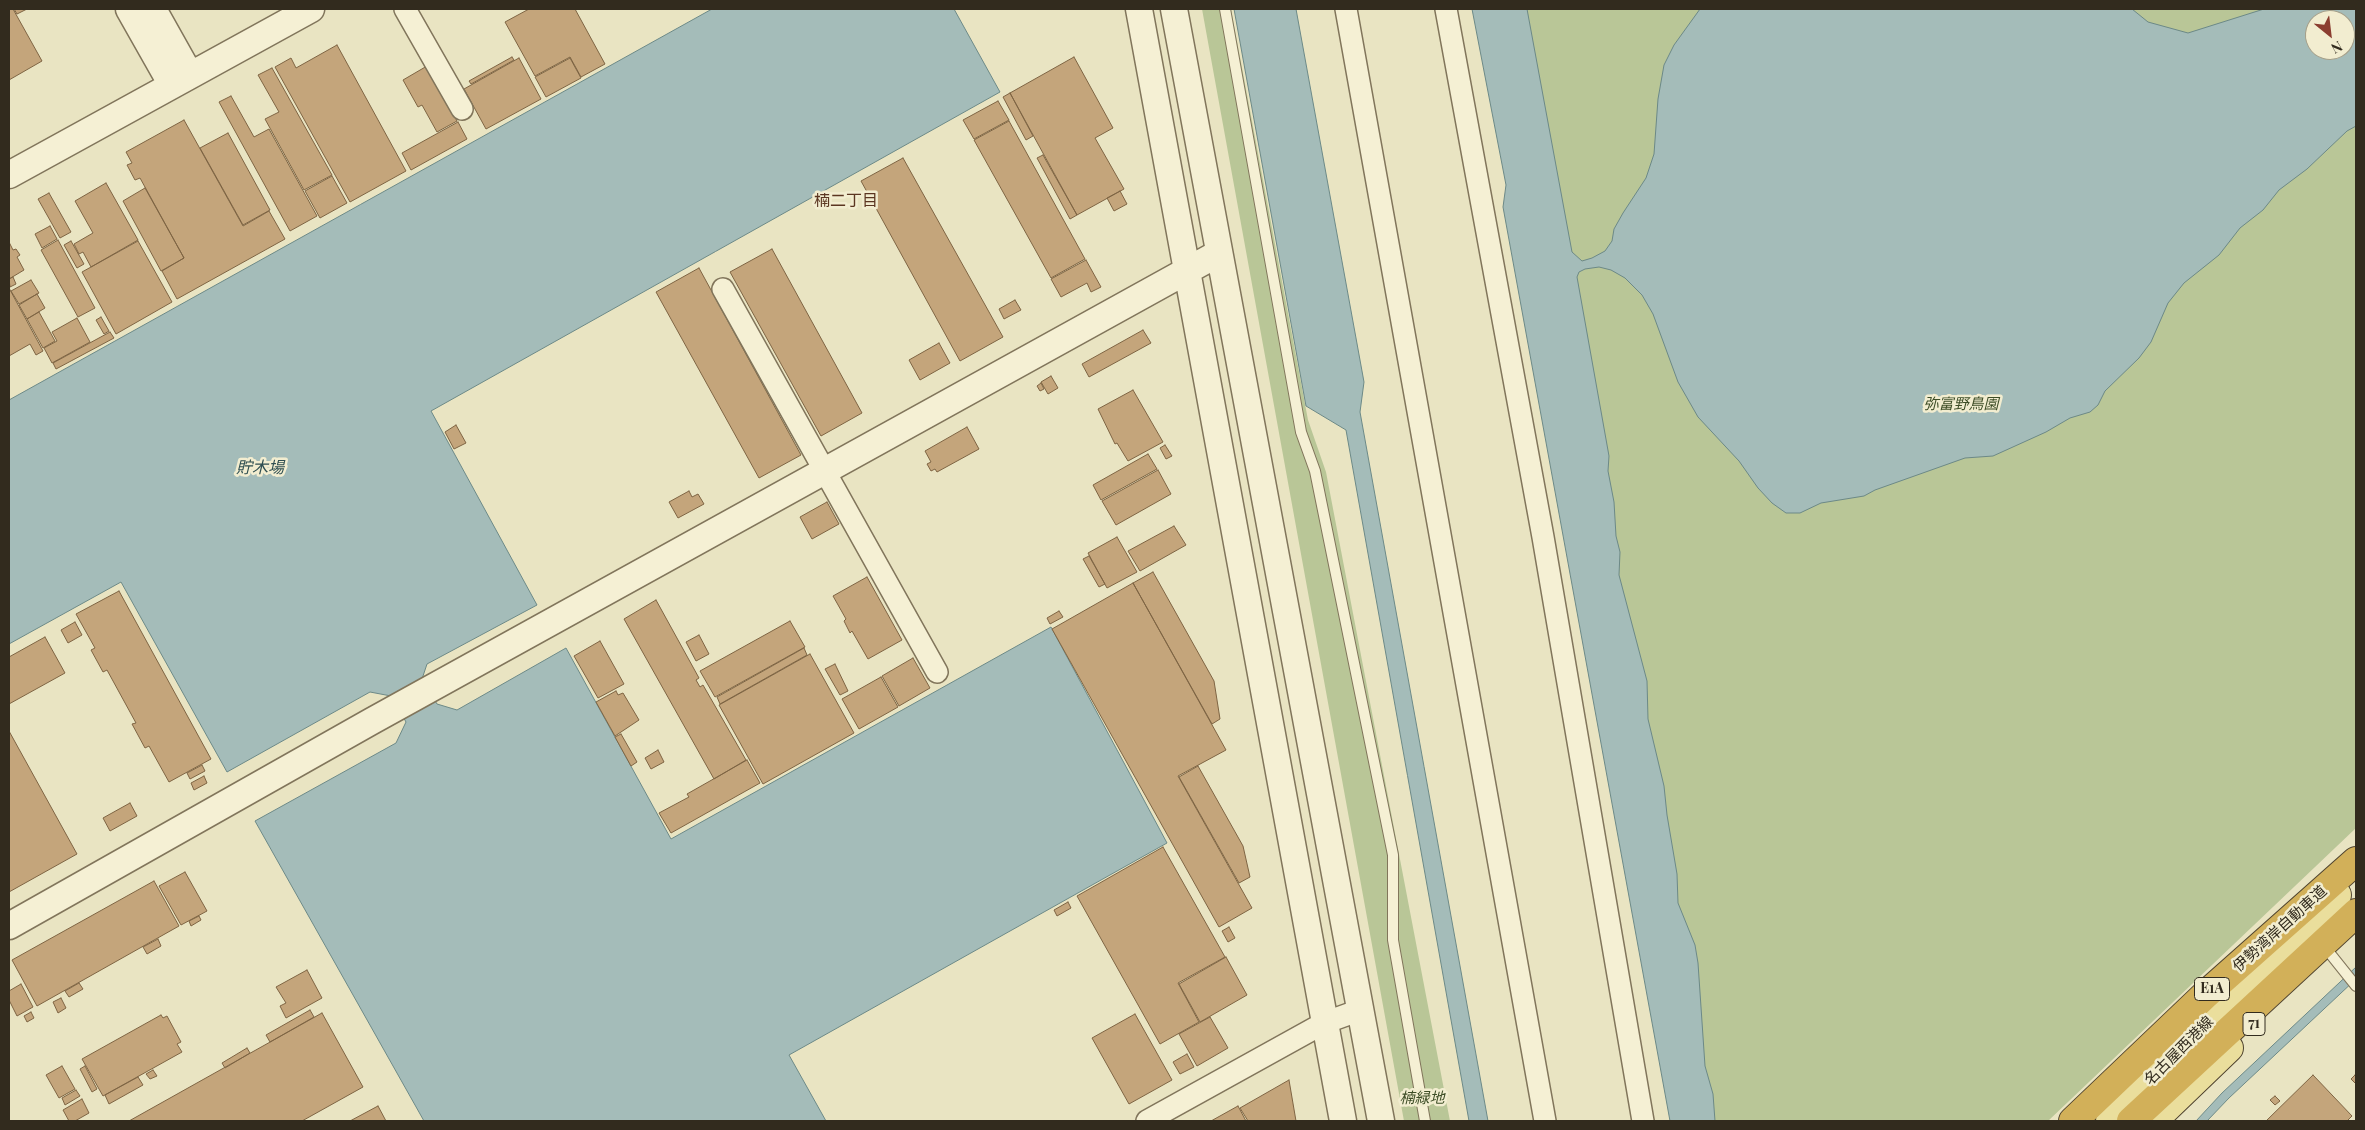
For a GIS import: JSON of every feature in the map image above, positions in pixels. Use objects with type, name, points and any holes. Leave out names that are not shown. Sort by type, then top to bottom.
[{"type":"highway","name":"伊勢湾岸自動車道","points":[[2073,1121],[2204,996],[2356,861]]},
{"type":"highway","name":"E1A","points":[[2131,1121],[2356,913]]},
{"type":"main road","name":"名古屋西港線","points":[[2110,1121],[2356,876]]},
{"type":"main road","name":"71","points":[[2153,1121],[2336,961],[2356,929]]},
{"type":"street","points":[[129,9],[181,80]]},
{"type":"street","points":[[153,9],[181,80]]},
{"type":"street","points":[[9,175],[311,9]]},
{"type":"street","points":[[405,9],[462,109]]},
{"type":"street","points":[[1139,9],[1343,1121]]},
{"type":"street","points":[[1174,9],[1381,1121]]},
{"type":"street","points":[[1346,9],[1545,1121]]},
{"type":"street","points":[[1446,9],[1544,537],[1643,1121]]},
{"type":"street","points":[[9,926],[441,682],[1219,253]]},
{"type":"street","points":[[723,289],[937,672]]},
{"type":"street","points":[[1146,1121],[1324,1023],[1360,1010]]},
{"type":"lane","points":[[1225,9],[1301,432],[1315,471],[1393,856],[1393,940],[1425,1121]]},
{"type":"lane","points":[[2336,961],[2356,985]]},
{"type":"green space","name":"楠緑地","points":[[1202,9],[1231,9],[1308,420],[1326,472],[1450,1121],[1404,1121]]},
{"type":"green space","name":"弥富野鳥園","points":[[1488,9],[2356,9],[2356,828],[2048,1121],[1688,1121]]},
{"type":"water","name":"貯木場","points":[[712,9],[954,9],[1000,92],[431,411],[537,605],[427,664],[422,679],[437,704],[457,710],[566,648],[671,839],[1051,627],[1167,843],[789,1055],[826,1121],[424,1121],[255,821],[396,743],[406,722],[391,696],[370,692],[227,772],[121,582],[9,644],[9,400]]},
{"type":"water","points":[[1234,9],[1296,9],[1364,382],[1360,412],[1488,1121],[1469,1121],[1346,430],[1306,406]]},
{"type":"water","points":[[1472,9],[1527,9],[1572,252],[1582,261],[1605,251],[1612,241],[1614,229],[1646,178],[1654,154],[1658,99],[1664,65],[1674,45],[1700,9],[2132,9],[2148,22],[2188,33],[2264,9],[2356,9],[2356,126],[2347,131],[2307,169],[2279,190],[2263,210],[2240,228],[2219,255],[2184,283],[2168,303],[2151,342],[2139,358],[2105,391],[2098,405],[2090,412],[2070,418],[2046,432],[1993,456],[1965,458],[1875,490],[1864,496],[1821,503],[1800,513],[1786,513],[1772,503],[1758,488],[1739,461],[1698,417],[1678,382],[1653,314],[1642,295],[1625,278],[1611,270],[1599,267],[1579,272],[1577,277],[1609,456],[1608,471],[1614,502],[1616,536],[1620,552],[1619,575],[1647,681],[1648,719],[1664,786],[1677,874],[1678,903],[1695,945],[1698,963],[1705,1066],[1713,1094],[1715,1121],[1670,1121],[1503,207],[1506,185]]},
{"type":"water","points":[[2356,967],[2356,979],[2207,1121],[2196,1121],[2222,1093]]},
{"type":"building","points":[[9,9],[13,9],[42,61],[9,80]]},
{"type":"building","points":[[14,9],[27,9],[17,14]]},
{"type":"building","points":[[529,9],[575,9],[605,64],[581,77],[570,57],[535,76],[505,22]]},
{"type":"building","points":[[337,45],[406,171],[350,202],[275,67],[291,58],[296,68]]},
{"type":"building","points":[[512,57],[514,60],[471,84],[469,81]]},
{"type":"building","points":[[1074,57],[1113,128],[1095,138],[1124,189],[1077,215],[1010,93]]},
{"type":"building","points":[[519,58],[541,99],[486,129],[464,89]]},
{"type":"building","points":[[570,58],[581,78],[546,97],[535,77]]},
{"type":"building","points":[[427,66],[457,121],[437,132],[422,105],[418,107],[403,80]]},
{"type":"building","points":[[272,68],[332,175],[304,190],[265,119],[279,112],[258,75]]},
{"type":"building","points":[[1010,93],[1033,136],[1026,140],[1003,97]]},
{"type":"building","points":[[231,96],[254,137],[269,129],[317,216],[290,231],[219,102]]},
{"type":"building","points":[[998,101],[1009,120],[974,139],[963,120]]},
{"type":"building","points":[[184,120],[243,226],[269,211],[285,239],[177,299],[162,271],[184,258],[140,178],[135,180],[127,165],[132,163],[126,152]]},
{"type":"building","points":[[1009,121],[1085,259],[1051,278],[974,140]]},
{"type":"building","points":[[458,122],[467,139],[411,170],[402,153]]},
{"type":"building","points":[[228,133],[270,210],[243,225],[200,148]]},
{"type":"building","points":[[1043,155],[1077,215],[1070,219],[1037,158]]},
{"type":"building","points":[[903,158],[1003,337],[960,361],[861,181]]},
{"type":"building","points":[[332,176],[347,203],[320,218],[305,191]]},
{"type":"building","points":[[106,183],[138,240],[91,267],[83,252],[79,254],[74,244],[93,233],[75,201]]},
{"type":"building","points":[[145,188],[184,258],[161,271],[123,201]]},
{"type":"building","points":[[1120,191],[1127,204],[1114,211],[1107,198]]},
{"type":"building","points":[[49,193],[71,232],[60,238],[38,199]]},
{"type":"building","points":[[50,226],[57,239],[42,248],[35,234]]},
{"type":"building","points":[[58,240],[95,308],[78,317],[41,250]]},
{"type":"building","points":[[71,241],[84,264],[77,268],[64,245]]},
{"type":"building","points":[[138,241],[172,302],[116,334],[82,272]]},
{"type":"building","points":[[9,242],[13,250],[16,249],[20,255],[17,257],[24,270],[9,279]]},
{"type":"building","points":[[772,249],[862,413],[821,436],[730,272]]},
{"type":"building","points":[[1086,260],[1101,287],[1091,292],[1087,283],[1061,297],[1051,279]]},
{"type":"building","points":[[699,268],[801,455],[759,478],[656,292]]},
{"type":"building","points":[[13,277],[16,284],[10,287],[9,279]]},
{"type":"building","points":[[31,280],[39,293],[19,304],[11,291]]},
{"type":"building","points":[[9,288],[43,351],[36,355],[30,344],[9,356]]},
{"type":"building","points":[[37,294],[45,308],[27,319],[19,305]]},
{"type":"building","points":[[1015,300],[1021,310],[1004,319],[999,309]]},
{"type":"building","points":[[39,312],[55,341],[43,348],[27,319]]},
{"type":"building","points":[[101,317],[109,331],[104,334],[96,320]]},
{"type":"building","points":[[77,318],[90,342],[52,363],[44,348],[57,341],[52,332]]},
{"type":"building","points":[[1143,330],[1151,343],[1089,377],[1082,364]]},
{"type":"building","points":[[110,332],[114,338],[56,369],[53,363]]},
{"type":"building","points":[[939,343],[950,363],[920,380],[909,360]]},
{"type":"building","points":[[1051,376],[1058,388],[1048,394],[1041,382]]},
{"type":"building","points":[[1041,383],[1044,389],[1040,391],[1037,386]]},
{"type":"building","points":[[1133,390],[1163,442],[1128,461],[1117,443],[1115,444],[1098,409]]},
{"type":"building","points":[[456,425],[466,443],[454,449],[445,432]]},
{"type":"building","points":[[967,427],[979,449],[937,472],[935,469],[931,471],[927,464],[931,462],[925,451]]},
{"type":"building","points":[[1165,445],[1172,456],[1166,459],[1160,448]]},
{"type":"building","points":[[1148,454],[1157,469],[1101,500],[1093,485]]},
{"type":"building","points":[[1158,470],[1171,494],[1116,525],[1102,501]]},
{"type":"building","points":[[689,491],[692,497],[698,494],[704,504],[678,518],[669,502]]},
{"type":"building","points":[[827,502],[839,524],[812,539],[800,517]]},
{"type":"building","points":[[1174,526],[1186,545],[1140,571],[1128,551]]},
{"type":"building","points":[[1117,537],[1137,572],[1107,588],[1088,553]]},
{"type":"building","points":[[1089,556],[1105,584],[1099,587],[1083,559]]},
{"type":"building","points":[[1153,572],[1214,681],[1220,719],[1212,724],[1133,583]]},
{"type":"building","points":[[867,577],[902,640],[868,659],[852,631],[850,633],[844,621],[846,619],[833,596]]},
{"type":"building","points":[[1133,583],[1226,750],[1178,776],[1252,908],[1219,927],[1052,629]]},
{"type":"building","points":[[119,591],[211,759],[169,782],[149,746],[145,748],[132,724],[136,723],[107,670],[103,672],[91,650],[95,648],[76,614]]},
{"type":"building","points":[[656,600],[699,678],[696,680],[700,687],[703,685],[746,760],[714,779],[624,619]]},
{"type":"building","points":[[1059,611],[1063,617],[1050,624],[1047,618]]},
{"type":"building","points":[[790,621],[805,647],[715,697],[700,671]]},
{"type":"building","points":[[75,622],[82,635],[68,643],[61,630]]},
{"type":"building","points":[[699,635],[709,654],[696,661],[686,642]]},
{"type":"building","points":[[45,637],[65,673],[9,704],[9,657]]},
{"type":"building","points":[[600,641],[624,684],[598,698],[574,656]]},
{"type":"building","points":[[804,648],[807,655],[720,704],[717,697]]},
{"type":"building","points":[[810,654],[854,733],[763,784],[719,705]]},
{"type":"building","points":[[913,658],[930,688],[899,706],[882,676]]},
{"type":"building","points":[[835,664],[848,691],[840,695],[825,669]]},
{"type":"building","points":[[881,677],[898,707],[859,729],[842,699]]},
{"type":"building","points":[[616,691],[618,695],[623,693],[639,720],[615,736],[596,702]]},
{"type":"building","points":[[9,731],[77,854],[9,892]]},
{"type":"building","points":[[621,734],[637,762],[631,766],[615,737]]},
{"type":"building","points":[[658,750],[664,762],[651,769],[645,758]]},
{"type":"building","points":[[747,760],[760,783],[671,833],[659,813],[689,797],[687,794]]},
{"type":"building","points":[[202,765],[205,771],[190,779],[187,773]]},
{"type":"building","points":[[1198,766],[1243,846],[1250,877],[1239,883],[1179,777]]},
{"type":"building","points":[[204,776],[207,783],[194,790],[191,783]]},
{"type":"building","points":[[130,803],[137,816],[110,831],[103,818]]},
{"type":"building","points":[[1163,847],[1225,957],[1178,983],[1199,1022],[1160,1044],[1077,896]]},
{"type":"building","points":[[185,872],[207,911],[181,925],[159,886]]},
{"type":"building","points":[[154,881],[179,926],[37,1006],[12,960]]},
{"type":"building","points":[[1068,902],[1071,908],[1057,916],[1054,910]]},
{"type":"building","points":[[199,916],[201,920],[191,926],[189,921]]},
{"type":"building","points":[[1229,927],[1235,938],[1228,942],[1222,931]]},
{"type":"building","points":[[158,939],[161,946],[147,954],[143,947]]},
{"type":"building","points":[[1226,957],[1247,995],[1200,1022],[1179,984]]},
{"type":"building","points":[[307,970],[322,998],[286,1018],[280,1006],[286,1003],[276,987]]},
{"type":"building","points":[[79,983],[83,989],[69,997],[65,991]]},
{"type":"building","points":[[21,984],[33,1007],[17,1016],[9,1000],[9,991]]},
{"type":"building","points":[[61,998],[66,1008],[58,1013],[53,1002]]},
{"type":"building","points":[[310,1010],[314,1017],[270,1042],[266,1035]]},
{"type":"building","points":[[31,1012],[34,1018],[27,1022],[24,1016]]},
{"type":"building","points":[[322,1013],[363,1087],[302,1121],[129,1121]]},
{"type":"building","points":[[1135,1014],[1172,1080],[1129,1104],[1092,1038]]},
{"type":"building","points":[[161,1015],[163,1018],[167,1016],[181,1042],[177,1044],[182,1052],[103,1096],[82,1059]]},
{"type":"building","points":[[1210,1017],[1228,1048],[1197,1066],[1179,1034]]},
{"type":"building","points":[[247,1048],[250,1053],[225,1068],[222,1063]]},
{"type":"building","points":[[1187,1054],[1194,1067],[1180,1074],[1173,1062]]},
{"type":"building","points":[[62,1066],[75,1089],[59,1098],[46,1075]]},
{"type":"building","points":[[85,1066],[97,1089],[92,1092],[80,1069]]},
{"type":"building","points":[[153,1070],[157,1076],[150,1079],[146,1074]]},
{"type":"building","points":[[2313,1075],[2352,1116],[2347,1121],[2266,1121]]},
{"type":"building","points":[[2356,1076],[2356,1084],[2351,1079]]},
{"type":"building","points":[[138,1077],[143,1085],[109,1104],[105,1095]]},
{"type":"building","points":[[1289,1080],[1296,1121],[1248,1121],[1240,1108]]},
{"type":"building","points":[[76,1090],[80,1096],[65,1105],[62,1098]]},
{"type":"building","points":[[2275,1096],[2280,1101],[2275,1105],[2270,1100]]},
{"type":"building","points":[[82,1099],[89,1113],[75,1121],[69,1121],[63,1110]]},
{"type":"building","points":[[378,1106],[386,1121],[350,1121]]},
{"type":"building","points":[[1238,1106],[1246,1121],[1211,1121]]},
{"type":"district","name":"楠二丁目","points":[[846,201]]}]
